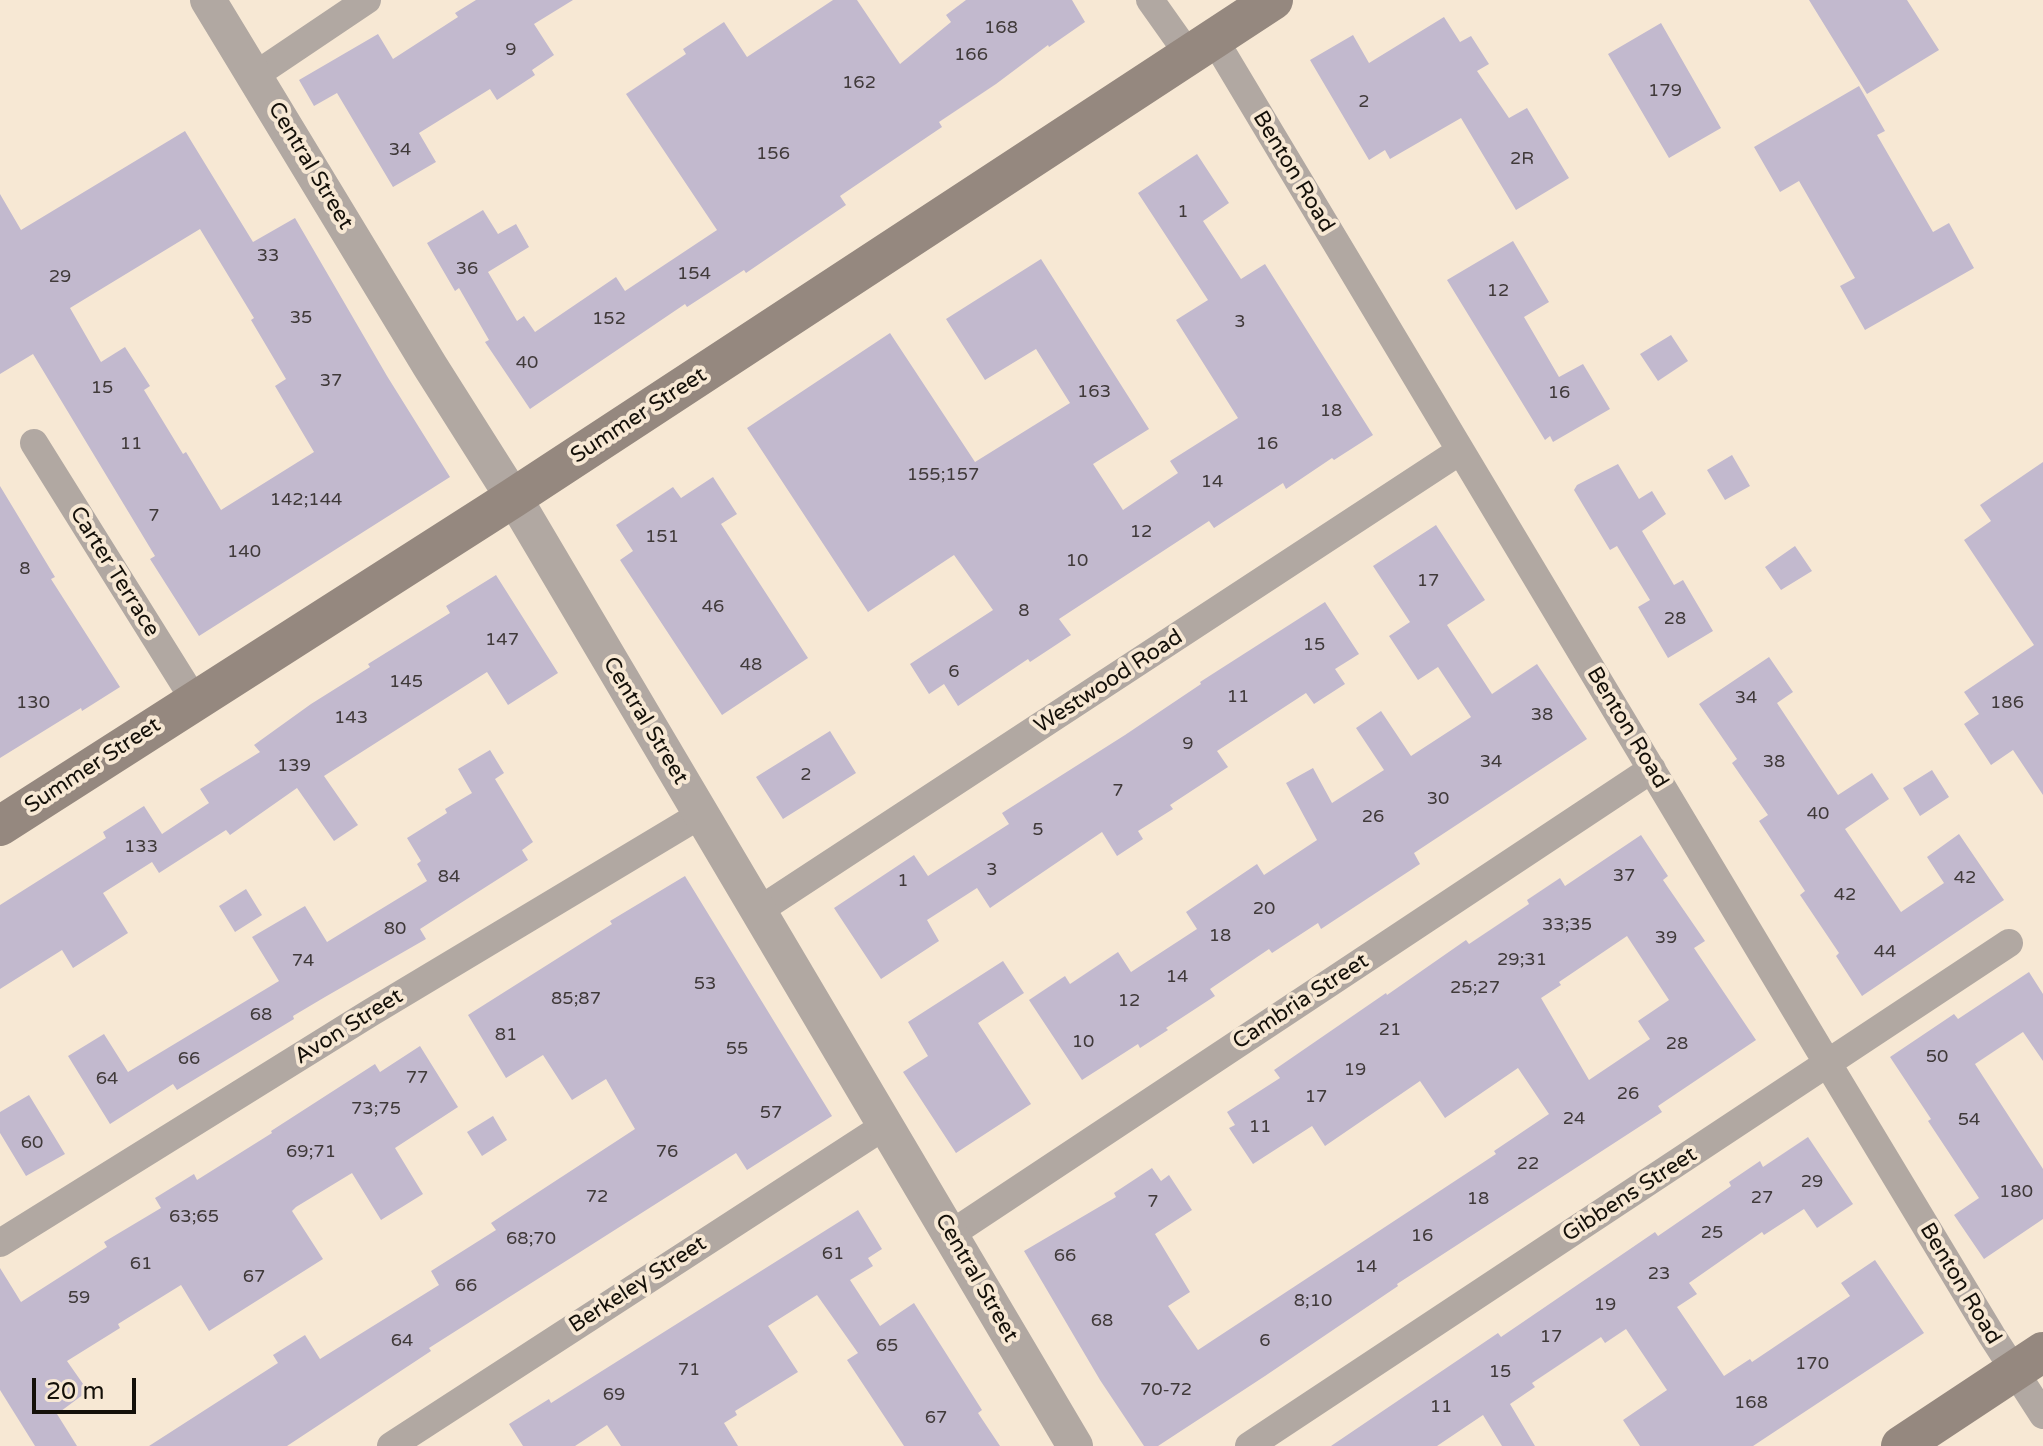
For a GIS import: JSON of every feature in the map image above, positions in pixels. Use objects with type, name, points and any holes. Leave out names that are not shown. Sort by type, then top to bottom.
[{"type":"main road","name":"Summer Street","points":[[0,826],[513,498],[1273,0]]},
{"type":"main road","points":[[1901,1446],[2028,1362]]},
{"type":"street","name":"Central Street","points":[[208,0],[513,498],[1075,1446]]},
{"type":"street","points":[[254,76],[367,0]]},
{"type":"street","name":"Benton Road","points":[[1150,0],[1201,47],[1460,451],[1828,1064],[2028,1362],[2043,1415]]},
{"type":"street","name":"Carter Terrace","points":[[34,443],[195,701]]},
{"type":"street","name":"Westwood Road","points":[[758,911],[1460,451]]},
{"type":"street","name":"Cambria Street","points":[[951,1234],[1652,769]]},
{"type":"street","name":"Avon Street","points":[[0,1243],[370,1013],[700,815]]},
{"type":"street","name":"Gibbens Street","points":[[1249,1446],[2009,943]]},
{"type":"street","name":"Berkeley Street","points":[[391,1446],[886,1125]]},
{"type":"building","points":[[476,0],[573,0],[534,24],[554,55],[532,70],[535,75],[497,100],[490,89],[419,133],[436,162],[393,187],[337,93],[314,106],[299,80],[378,34],[393,59],[458,17],[455,13]]},
{"type":"building","points":[[833,0],[857,0],[900,64],[951,22],[946,15],[966,0],[1072,0],[1085,22],[939,122],[942,127],[840,196],[846,205],[746,273],[744,270],[687,307],[685,304],[530,409],[485,342],[489,340],[459,288],[455,291],[427,243],[483,210],[498,234],[516,224],[529,247],[488,272],[517,321],[524,316],[535,332],[616,277],[625,291],[717,230],[626,94],[686,54],[683,49],[724,22],[747,57]]},
{"type":"building","points":[[1809,0],[1907,0],[1939,50],[1867,94]]},
{"type":"building","points":[[1444,17],[1460,42],[1471,36],[1489,64],[1477,71],[1509,118],[1527,108],[1569,178],[1516,210],[1461,118],[1390,159],[1385,150],[1369,160],[1310,60],[1353,35],[1369,63]]},
{"type":"building","points":[[1661,23],[1721,128],[1669,158],[1608,54]]},
{"type":"building","points":[[1859,86],[1885,131],[1877,135],[1933,232],[1949,223],[1974,268],[1865,330],[1840,286],[1855,278],[1799,181],[1780,192],[1754,147]]},
{"type":"building","points":[[185,131],[253,242],[295,218],[450,477],[199,636],[150,559],[155,556],[33,354],[0,374],[0,194],[21,230]],"holes":[[[200,229],[254,318],[251,320],[286,379],[275,386],[314,452],[221,510],[144,390],[150,386],[125,347],[101,362],[70,308]]]},
{"type":"building","points":[[1197,154],[1229,203],[1203,221],[1241,279],[1265,264],[1373,435],[1286,489],[1283,483],[1214,528],[1209,521],[1059,619],[1071,635],[1030,662],[1028,659],[958,706],[944,684],[929,694],[910,664],[993,610],[954,555],[868,612],[747,428],[890,333],[975,462],[1070,403],[1036,349],[985,380],[946,319],[1041,259],[1149,429],[1093,464],[1123,510],[1178,473],[1170,461],[1238,418],[1176,320],[1208,300],[1138,193]]},
{"type":"building","points":[[1513,241],[1549,302],[1524,317],[1559,377],[1583,364],[1610,409],[1553,442],[1550,436],[1545,440],[1447,280]]},
{"type":"building","points":[[1671,335],[1688,361],[1658,381],[1640,354]]},
{"type":"building","points":[[1732,455],[1750,486],[1725,500],[1707,470]]},
{"type":"building","points":[[2043,462],[2043,795],[2013,750],[1991,765],[1964,724],[1979,714],[1964,692],[2034,645],[1964,540],[1991,521],[1980,505]]},
{"type":"building","points":[[1618,464],[1639,499],[1652,491],[1666,514],[1642,531],[1674,585],[1683,580],[1713,631],[1668,658],[1638,607],[1650,600],[1617,546],[1610,550],[1574,490],[1577,485]]},
{"type":"building","points":[[713,477],[737,514],[721,524],[808,658],[722,715],[620,560],[633,551],[616,525],[673,487],[681,498]]},
{"type":"building","points":[[0,486],[55,577],[51,579],[120,687],[0,758]]},
{"type":"building","points":[[1436,525],[1485,600],[1447,625],[1492,694],[1537,664],[1587,739],[1414,853],[1420,864],[1321,929],[1318,923],[1272,953],[1269,949],[1210,989],[1215,996],[1166,1028],[1168,1030],[1140,1048],[1138,1044],[1082,1080],[1029,1000],[1065,976],[1070,984],[1118,952],[1131,972],[1197,929],[1186,912],[1257,864],[1264,875],[1317,840],[1286,783],[1313,768],[1332,803],[1384,770],[1356,728],[1381,711],[1411,756],[1471,717],[1438,667],[1418,680],[1389,636],[1410,622],[1373,566]]},
{"type":"building","points":[[1795,546],[1812,571],[1781,590],[1765,567]]},
{"type":"building","points":[[496,575],[558,673],[508,705],[487,672],[324,776],[358,825],[334,841],[297,788],[230,835],[226,830],[159,873],[152,862],[103,893],[128,933],[73,968],[62,950],[0,989],[0,905],[106,838],[103,832],[144,806],[162,834],[209,803],[200,789],[260,752],[254,745],[370,667],[368,664],[450,613],[446,606]]},
{"type":"building","points":[[1325,602],[1359,654],[1335,669],[1345,684],[1314,704],[1306,693],[1217,751],[1228,767],[1170,805],[1173,809],[1138,831],[1143,839],[1117,856],[1102,832],[990,908],[977,888],[927,920],[939,941],[881,979],[834,908],[914,855],[928,876],[1009,824],[1002,813]]},
{"type":"building","points":[[1769,657],[1793,692],[1777,703],[1838,795],[1872,773],[1889,799],[1845,829],[1901,912],[1944,883],[1927,857],[1959,834],[2004,900],[1862,996],[1836,956],[1839,953],[1800,895],[1805,891],[1759,821],[1768,815],[1732,763],[1737,759],[1699,704]]},
{"type":"building","points":[[830,731],[856,773],[783,819],[756,777]]},
{"type":"building","points":[[490,750],[504,773],[495,779],[533,842],[522,850],[528,860],[420,929],[426,939],[293,1016],[294,1019],[177,1090],[173,1084],[110,1124],[68,1056],[104,1034],[128,1072],[279,981],[252,937],[305,906],[327,942],[427,881],[417,864],[421,861],[407,838],[472,793],[458,769]]},
{"type":"building","points":[[1932,770],[1949,797],[1920,816],[1903,788]]},
{"type":"building","points":[[1641,835],[1668,876],[1663,880],[1705,941],[1694,948],[1756,1040],[1658,1106],[1662,1112],[1397,1284],[1265,1376],[1158,1446],[1144,1446],[1100,1380],[1024,1251],[1116,1197],[1114,1193],[1152,1168],[1161,1181],[1169,1175],[1192,1210],[1155,1234],[1190,1292],[1168,1306],[1198,1350],[1496,1154],[1494,1151],[1549,1114],[1518,1068],[1445,1118],[1420,1081],[1325,1146],[1312,1126],[1253,1164],[1229,1128],[1235,1125],[1227,1112],[1280,1078],[1274,1070],[1386,993],[1466,940],[1469,944],[1529,904],[1527,900],[1560,878],[1565,886]],"holes":[[[1627,936],[1669,1000],[1638,1021],[1650,1039],[1589,1080],[1541,998],[1561,985],[1559,982]]]},
{"type":"building","points":[[685,876],[832,1116],[747,1170],[736,1153],[429,1348],[431,1351],[287,1446],[149,1446],[278,1363],[273,1355],[305,1335],[320,1359],[439,1285],[431,1271],[496,1230],[491,1223],[635,1129],[606,1079],[572,1100],[543,1055],[506,1078],[468,1015],[612,924],[610,921]]},
{"type":"building","points":[[246,889],[262,915],[235,932],[219,906]]},
{"type":"building","points":[[1003,961],[1024,993],[978,1023],[1031,1104],[956,1153],[903,1072],[928,1056],[908,1022]]},
{"type":"building","points":[[2029,972],[2043,994],[2043,1061],[2023,1032],[1975,1064],[2043,1169],[2043,1219],[1984,1259],[1954,1215],[1979,1198],[1890,1057],[1954,1014],[1958,1019]]},
{"type":"building","points":[[420,1046],[458,1107],[395,1148],[423,1194],[381,1220],[352,1173],[296,1207],[292,1211],[323,1259],[209,1331],[181,1285],[118,1324],[120,1328],[67,1361],[88,1391],[57,1414],[77,1446],[35,1446],[0,1390],[0,1268],[21,1302],[107,1247],[104,1242],[161,1208],[155,1198],[194,1174],[197,1180],[375,1064],[380,1072]]},
{"type":"building","points":[[29,1095],[65,1154],[26,1176],[0,1133],[0,1112]]},
{"type":"building","points":[[493,1116],[507,1140],[482,1156],[467,1132]]},
{"type":"building","points":[[1808,1137],[1853,1204],[1817,1228],[1804,1209],[1764,1235],[1762,1232],[1689,1283],[1697,1294],[1677,1307],[1724,1376],[1750,1359],[1752,1362],[1850,1296],[1841,1283],[1875,1260],[1924,1333],[1753,1446],[1640,1446],[1623,1420],[1667,1390],[1626,1329],[1605,1343],[1601,1337],[1532,1383],[1535,1387],[1510,1404],[1535,1446],[1502,1446],[1483,1415],[1437,1446],[1331,1446],[1498,1333],[1501,1337],[1655,1232],[1658,1236],[1731,1186],[1729,1182],[1760,1161],[1763,1167]]},
{"type":"building","points":[[858,1210],[882,1249],[868,1258],[873,1266],[850,1280],[880,1326],[914,1303],[982,1410],[978,1413],[1000,1446],[904,1446],[847,1360],[858,1353],[817,1295],[768,1326],[798,1372],[735,1411],[737,1415],[724,1423],[738,1446],[621,1446],[607,1425],[575,1446],[523,1446],[509,1424],[549,1399],[551,1403]]}]
